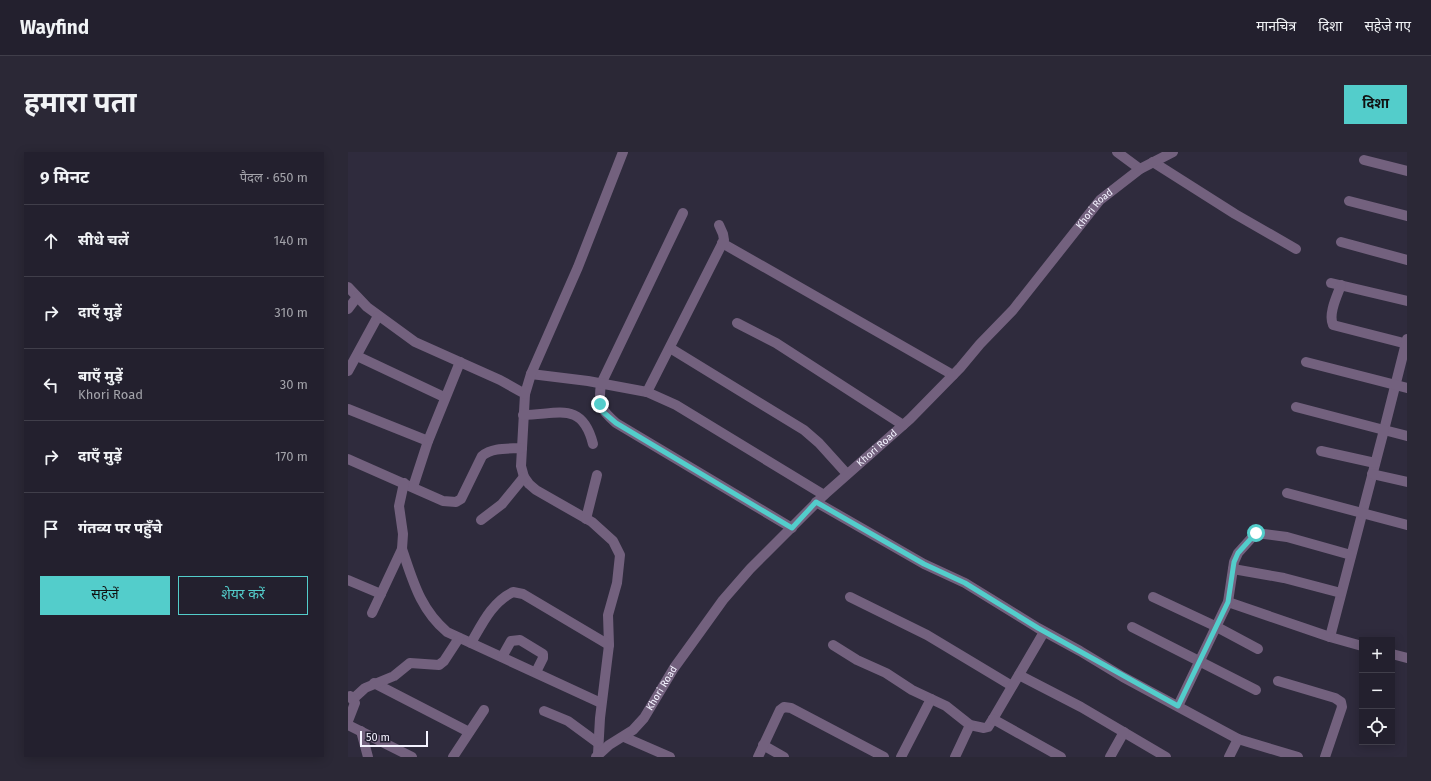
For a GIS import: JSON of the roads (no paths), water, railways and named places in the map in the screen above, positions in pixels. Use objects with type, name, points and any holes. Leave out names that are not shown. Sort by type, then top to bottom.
[{"type":"street","points":[[597,756],[609,645],[608,615],[617,583],[620,555],[613,541],[586,519],[536,490],[524,477],[521,466],[523,415],[525,394],[532,374],[578,267],[623,152]]},
{"type":"street","points":[[1117,152],[1140,169]]},
{"type":"street","name":"Khori Road","points":[[597,756],[609,745],[624,737],[644,718],[674,668],[723,600],[750,570],[816,502],[903,425],[953,375],[1013,310],[1100,200],[1140,169],[1173,152]]},
{"type":"street","points":[[1364,160],[1407,171]]},
{"type":"street","points":[[1153,162],[1235,214],[1296,249]]},
{"type":"street","points":[[1349,201],[1407,216]]},
{"type":"street","points":[[683,213],[601,384],[600,395],[602,411],[616,423],[792,528]]},
{"type":"street","points":[[648,392],[722,243],[723,234],[719,225]]},
{"type":"street","points":[[1341,242],[1407,260]]},
{"type":"street","points":[[722,243],[953,375]]},
{"type":"street","points":[[1330,637],[1407,342],[1334,325],[1331,321],[1336,284],[1407,301]]},
{"type":"street","points":[[348,287],[378,316],[415,342],[525,394]]},
{"type":"street","points":[[348,309],[357,297]]},
{"type":"street","points":[[348,371],[378,316]]},
{"type":"street","points":[[737,323],[776,343],[903,425]]},
{"type":"street","points":[[670,348],[804,430],[819,443],[847,474]]},
{"type":"street","points":[[357,356],[444,397]]},
{"type":"street","points":[[372,613],[402,549],[403,534],[399,506],[428,441],[444,397],[460,362]]},
{"type":"street","points":[[1306,362],[1407,388]]},
{"type":"street","points":[[532,374],[648,392],[676,405],[824,495]]},
{"type":"street","points":[[1296,407],[1407,436]]},
{"type":"street","points":[[348,409],[428,441]]},
{"type":"street","points":[[523,415],[538,415],[561,411],[571,414],[582,420],[588,427],[592,444]]},
{"type":"street","points":[[348,459],[443,501],[456,502],[461,499],[482,456],[487,452],[496,450],[522,448]]},
{"type":"street","points":[[1321,451],[1375,463]]},
{"type":"street","points":[[1372,474],[1407,482]]},
{"type":"street","points":[[586,519],[597,475]]},
{"type":"street","points":[[481,520],[502,504],[524,477]]},
{"type":"street","points":[[1287,493],[1407,525]]},
{"type":"street","points":[[816,502],[924,564],[965,583],[1044,632],[1238,739],[1298,757]]},
{"type":"street","points":[[1178,706],[1215,626],[1228,602],[1233,569],[1238,553],[1256,533],[1286,537],[1351,555]]},
{"type":"street","points":[[402,549],[424,608],[436,623],[446,632],[602,703]]},
{"type":"street","points":[[1233,569],[1284,578],[1341,593]]},
{"type":"street","points":[[348,580],[381,594]]},
{"type":"street","points":[[471,643],[493,608],[512,592],[523,594],[609,645]]},
{"type":"street","points":[[850,597],[927,635],[1012,686]]},
{"type":"street","points":[[1153,597],[1215,626],[1258,649]]},
{"type":"street","points":[[1228,602],[1330,637],[1359,645]]},
{"type":"street","points":[[1132,627],[1256,690]]},
{"type":"street","points":[[833,645],[857,660],[886,673],[912,690],[946,706],[970,725],[984,728],[988,727],[994,719],[1044,632]]},
{"type":"street","points":[[348,721],[355,703],[351,697],[374,683],[394,676],[410,663],[439,665],[444,661],[460,638]]},
{"type":"street","points":[[502,657],[511,640],[520,640],[543,654],[543,658],[536,672]]},
{"type":"street","points":[[1395,655],[1407,658]]},
{"type":"street","points":[[1019,675],[1081,707],[1166,757]]},
{"type":"street","points":[[1278,681],[1335,698],[1341,702],[1342,707],[1325,757]]},
{"type":"street","points":[[374,683],[469,732]]},
{"type":"street","points":[[901,757],[931,699]]},
{"type":"street","points":[[758,757],[780,710],[784,707],[791,708],[884,757]]},
{"type":"street","points":[[453,757],[484,710]]},
{"type":"street","points":[[544,711],[568,721],[598,743]]},
{"type":"street","points":[[994,719],[1061,757]]},
{"type":"street","points":[[348,725],[412,757]]},
{"type":"street","points":[[955,757],[970,725]]},
{"type":"street","points":[[361,731],[368,757]]},
{"type":"street","points":[[1110,757],[1124,732]]},
{"type":"street","points":[[624,737],[664,756]]},
{"type":"street","points":[[1229,757],[1238,739]]},
{"type":"street","points":[[763,745],[784,757]]}]
